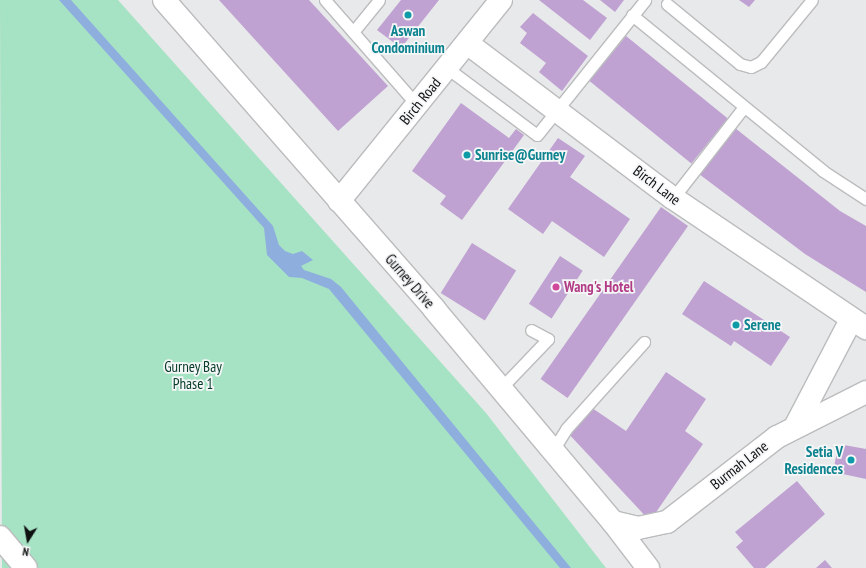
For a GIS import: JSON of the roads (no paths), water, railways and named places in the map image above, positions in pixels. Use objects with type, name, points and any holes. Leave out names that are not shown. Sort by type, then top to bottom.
[{"type":"street","name":"Gurney Drive","points":[[164,0],[501,388],[613,522],[648,568]]},
{"type":"street","name":"Birch Road","points":[[339,201],[501,0]]},
{"type":"street","name":"Birch Lane","points":[[467,43],[673,198],[859,324],[796,425]]},
{"type":"street","name":"Burmah Lane","points":[[613,522],[638,528],[667,522],[752,454],[796,425],[866,392]]},
{"type":"street","points":[[0,537],[26,568]]},
{"type":"lane","points":[[325,0],[417,104]]},
{"type":"lane","points":[[353,32],[380,0]]},
{"type":"lane","points":[[447,68],[537,135],[645,0]]},
{"type":"lane","points":[[667,4],[740,64],[751,68],[761,62],[812,0]]},
{"type":"lane","points":[[632,15],[743,108],[823,171],[866,199]]},
{"type":"lane","points":[[673,198],[743,108]]},
{"type":"lane","points":[[501,388],[548,339],[531,330]]},
{"type":"lane","points":[[553,450],[566,429],[644,342]]},
{"type":"water","points":[[59,0],[71,0],[273,226],[279,245],[285,251],[293,254],[302,251],[313,260],[301,266],[304,270],[331,279],[341,287],[571,568],[560,568],[329,289],[302,278],[289,277],[267,255],[264,228]]},
{"type":"place","name":"Aswan Condominium","points":[[408,15]]},
{"type":"place","name":"Sunrise@Gurney","points":[[467,155]]},
{"type":"place","name":"Wang's Hotel","points":[[556,287]]},
{"type":"place","name":"Serene","points":[[736,325]]},
{"type":"place","name":"Setia V Residences","points":[[851,460]]},
{"type":"park label","name":"Gurney Bay Phase 1","points":[[193,374]]}]
